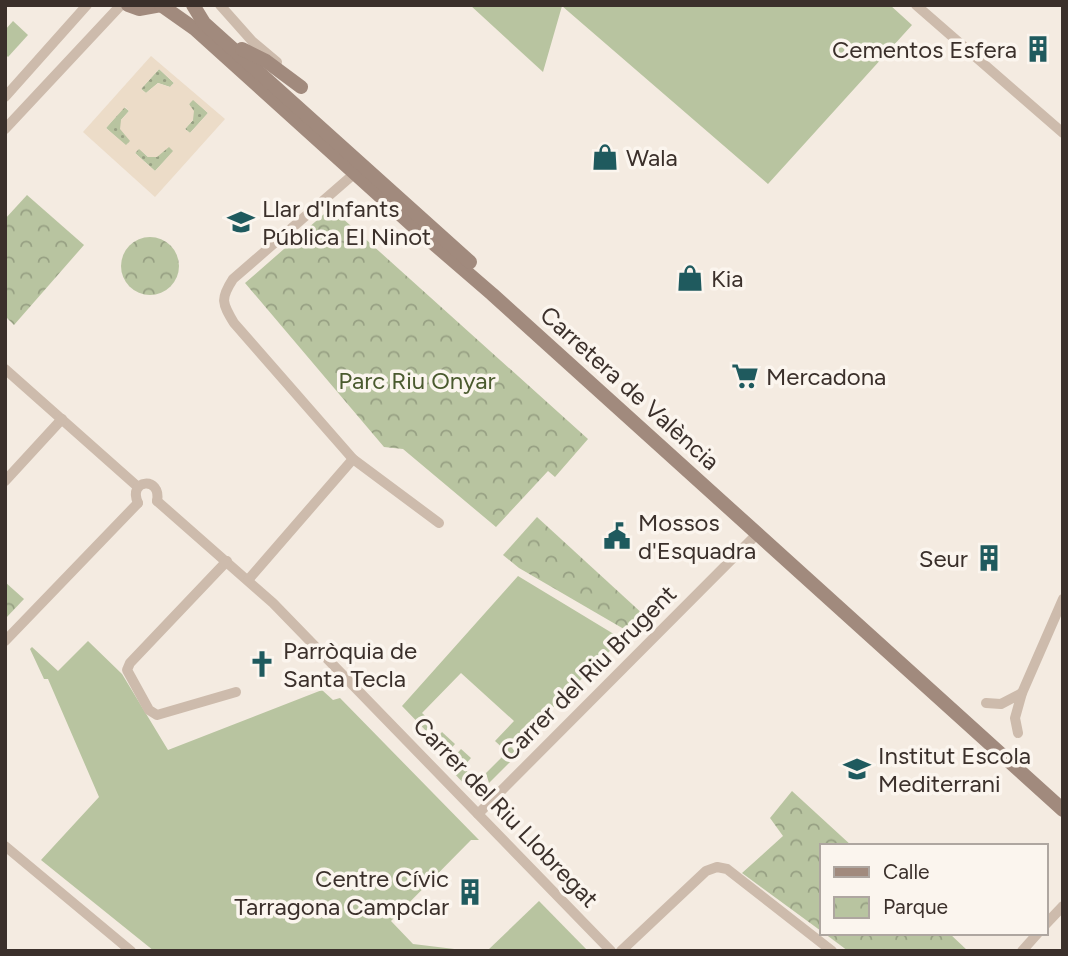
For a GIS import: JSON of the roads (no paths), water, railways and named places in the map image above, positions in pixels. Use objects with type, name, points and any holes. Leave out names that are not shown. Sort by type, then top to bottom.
[{"type":"main road","points":[[128,5],[139,9],[161,5]]},
{"type":"main road","name":"Carretera de València","points":[[161,5],[195,29],[1063,810]]},
{"type":"main road","name":"Carretera de València","points":[[193,5],[204,23],[1063,798]]},
{"type":"main road","points":[[231,47],[266,61],[301,87]]},
{"type":"street","points":[[5,97],[87,5]]},
{"type":"street","points":[[5,129],[121,5]]},
{"type":"street","points":[[220,5],[252,41],[286,69],[301,87]]},
{"type":"street","points":[[916,5],[1063,134]]},
{"type":"street","points":[[355,173],[233,279],[223,297],[224,307],[234,323],[353,459],[439,523]]},
{"type":"street","points":[[5,369],[138,487]]},
{"type":"street","points":[[5,481],[62,419]]},
{"type":"street","points":[[248,580],[353,459]]},
{"type":"street","points":[[147,484],[156,488],[157,501],[148,507],[138,503],[135,495],[138,487],[147,484]]},
{"type":"street","name":"Carrer del Riu Llobregat","points":[[157,501],[273,603],[611,951]]},
{"type":"street","points":[[5,641],[138,503]]},
{"type":"street","name":"Carrer del Riu Brugent","points":[[478,814],[757,534]]},
{"type":"street","points":[[227,561],[130,663],[127,670],[149,710],[157,715],[236,692]]},
{"type":"street","points":[[1018,733],[1015,719],[1022,692],[1063,600]]},
{"type":"street","points":[[986,703],[1001,704],[1022,692]]},
{"type":"street","points":[[5,846],[131,951]]},
{"type":"street","points":[[621,951],[706,871],[717,867],[727,869],[832,951]]},
{"type":"street","points":[[1047,923],[1063,905]]},
{"type":"street","points":[[1022,951],[1036,935]]},
{"type":"place","name":"Cementos Esfera","points":[[1038,49]]},
{"type":"place","name":"Wala","points":[[605,157]]},
{"type":"place","name":"Llar d'Infants Pública El Ninot","points":[[241,222]]},
{"type":"place","name":"Kia","points":[[690,278]]},
{"type":"place","name":"Mercadona","points":[[745,376]]},
{"type":"place","name":"Mossos d'Esquadra","points":[[617,536]]},
{"type":"place","name":"Seur","points":[[989,558]]},
{"type":"place","name":"Parròquia de Santa Tecla","points":[[262,664]]},
{"type":"place","name":"Institut Escola Mediterrani","points":[[857,769]]},
{"type":"place","name":"Centre Cívic Tarragona Campclar","points":[[470,892]]},
{"type":"park label","name":"Parc Riu Onyar","points":[[417,380]]}]
